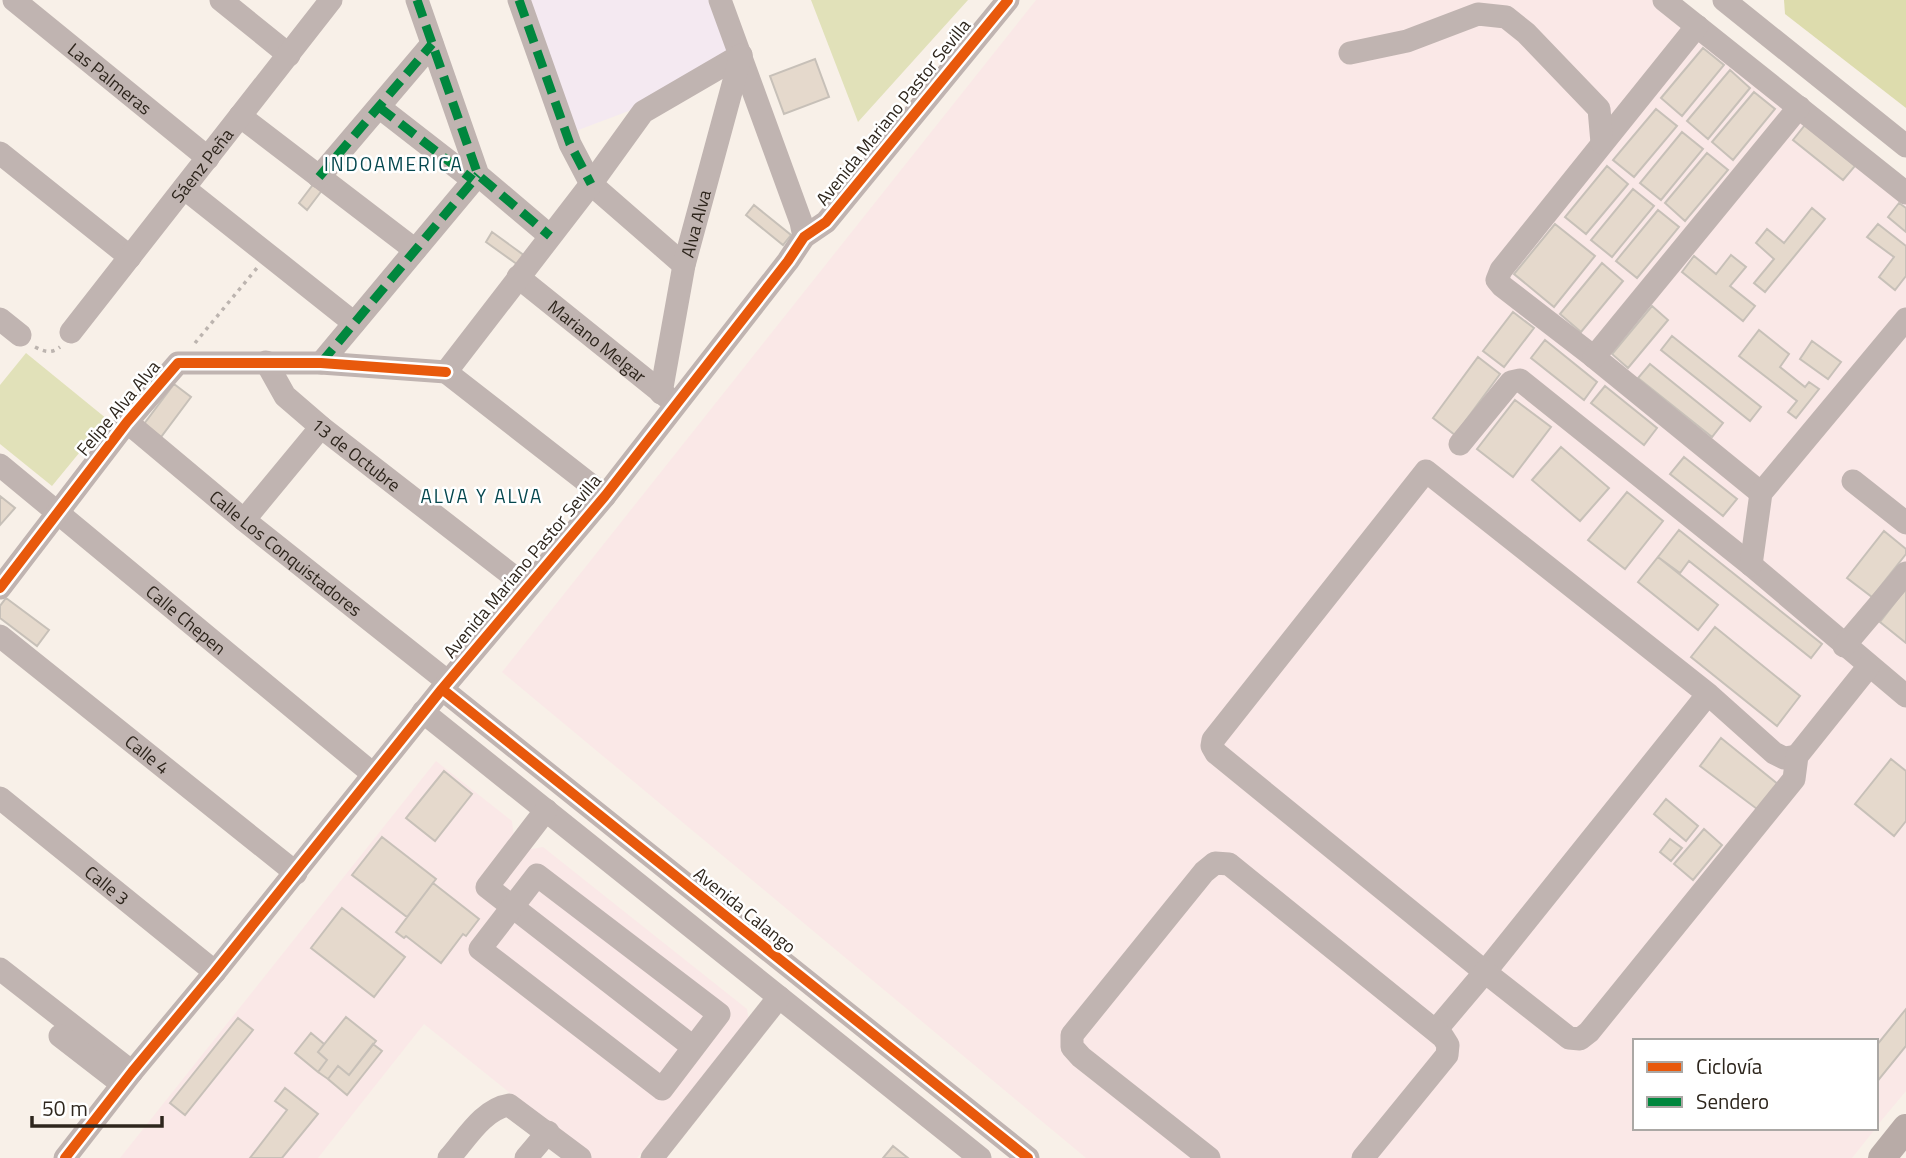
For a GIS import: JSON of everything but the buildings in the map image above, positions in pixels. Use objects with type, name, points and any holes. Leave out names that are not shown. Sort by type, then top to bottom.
[{"type":"main road","points":[[1882,1158],[1906,1128]]},
{"type":"street","points":[[0,8],[6,0]]},
{"type":"street","name":"Las Palmeras","points":[[14,0],[208,158]]},
{"type":"street","points":[[220,0],[289,55]]},
{"type":"street","name":"Sáenz Peña","points":[[71,332],[331,0]]},
{"type":"street","points":[[417,0],[475,178]]},
{"type":"street","points":[[519,0],[570,144],[591,184],[684,265]]},
{"type":"street","points":[[720,0],[801,222],[804,237]]},
{"type":"street","name":"Avenida Mariano Pastor Sevilla","points":[[65,1158],[445,685],[605,496],[668,399],[788,261],[804,237],[826,222],[1008,0]]},
{"type":"street","points":[[1664,0],[1906,193]]},
{"type":"street","points":[[1724,0],[1748,7],[1906,146]]},
{"type":"street","points":[[1350,52],[1406,41],[1478,14],[1506,17],[1526,33],[1599,109],[1602,142]]},
{"type":"street","points":[[1697,26],[1501,270],[1497,280],[1761,494]]},
{"type":"street","points":[[319,177],[432,44]]},
{"type":"street","points":[[605,496],[446,372],[643,112],[741,55]]},
{"type":"street","name":"Alva Alva","points":[[668,399],[684,265],[741,55]]},
{"type":"street","points":[[1599,109],[1633,104]]},
{"type":"street","points":[[379,107],[551,236]]},
{"type":"street","points":[[1594,357],[1799,107]]},
{"type":"street","points":[[240,117],[415,250]]},
{"type":"street","points":[[0,153],[130,257]]},
{"type":"street","points":[[321,363],[475,178]]},
{"type":"street","points":[[184,188],[354,323]]},
{"type":"street","name":"Mariano Melgar","points":[[517,277],[668,399]]},
{"type":"street","points":[[0,319],[20,335]]},
{"type":"street","points":[[1751,565],[1761,494],[1906,319]]},
{"type":"street","name":"13 de Octubre","points":[[266,362],[285,396],[527,587]]},
{"type":"street","name":"Felipe Alva Alva","points":[[0,588],[127,422],[178,363],[321,363],[446,372]]},
{"type":"street","points":[[1460,444],[1511,382],[1520,380],[1751,565],[1906,696]]},
{"type":"street","name":"Calle Los Conquistadores","points":[[127,422],[445,685]]},
{"type":"street","points":[[244,520],[321,426]]},
{"type":"street","name":"Calle Chepen","points":[[0,465],[373,774]]},
{"type":"street","points":[[1797,756],[1784,758],[1774,753],[1708,694],[1426,471],[1213,740],[1212,746],[1216,754],[1486,972],[1569,1038],[1580,1040],[1794,779],[1797,756],[1869,666]]},
{"type":"street","points":[[1853,481],[1906,523]]},
{"type":"street","points":[[1844,646],[1906,573]]},
{"type":"street","name":"Calle 4","points":[[0,636],[296,873]]},
{"type":"street","name":"Avenida Calango","points":[[445,685],[1028,1158]]},
{"type":"street","points":[[1436,1030],[1486,972],[1708,694]]},
{"type":"street","points":[[423,712],[980,1158]]},
{"type":"street","name":"Calle 3","points":[[0,798],[215,972]]},
{"type":"street","points":[[546,810],[487,887],[693,1047]]},
{"type":"street","points":[[1209,1158],[1080,1057],[1072,1047],[1072,1035],[1204,872],[1215,863],[1229,864],[1436,1030],[1448,1045],[1447,1055],[1363,1158]]},
{"type":"street","points":[[537,874],[719,1014],[662,1089],[480,949],[512,907],[537,874]]},
{"type":"street","points":[[0,969],[127,1078]]},
{"type":"street","points":[[0,988],[127,1078]]},
{"type":"street","points":[[652,1158],[779,997]]},
{"type":"street","points":[[449,1158],[483,1118],[498,1107],[509,1105],[580,1158]]},
{"type":"street","points":[[526,1158],[548,1132]]},
{"type":"path","points":[[178,363],[268,255]]},
{"type":"path","points":[[20,335],[44,352],[52,352],[59,348],[71,332]]},
{"type":"shaded area","points":[[525,0],[711,0],[732,52],[634,109],[573,132]]},
{"type":"shaded area","points":[[1036,0],[1676,0],[1906,183],[1906,1091],[1878,1125],[1878,1039],[1633,1039],[1633,1130],[1874,1130],[1852,1158],[1086,1158],[502,672]]},
{"type":"shaded area","points":[[436,761],[512,821],[514,837],[532,849],[543,847],[747,1009],[749,1022],[637,1158],[591,1158],[424,1024],[318,1158],[120,1158]]},
{"type":"green space","points":[[811,0],[968,0],[858,122]]},
{"type":"green space","points":[[1784,0],[1906,0],[1906,108],[1785,14]]},
{"type":"green space","points":[[26,353],[107,419],[52,486],[0,444],[0,385]]},
{"type":"marked path","points":[[417,0],[478,175],[550,236]]},
{"type":"marked path","points":[[519,0],[570,144],[591,184]]},
{"type":"marked path","points":[[319,177],[432,44]]},
{"type":"marked path","points":[[379,107],[473,180]]},
{"type":"marked path","points":[[321,363],[478,175]]},
{"type":"cycle path","points":[[65,1158],[442,689],[605,496],[804,237],[826,222],[1008,0]]},
{"type":"cycle path","points":[[0,588],[127,422],[178,363],[321,363],[446,372]]},
{"type":"cycle path","points":[[442,689],[1028,1158]]},
{"type":"district","name":"INDOAMERICA","points":[[394,163]]},
{"type":"district","name":"ALVA Y ALVA","points":[[482,495]]}]
